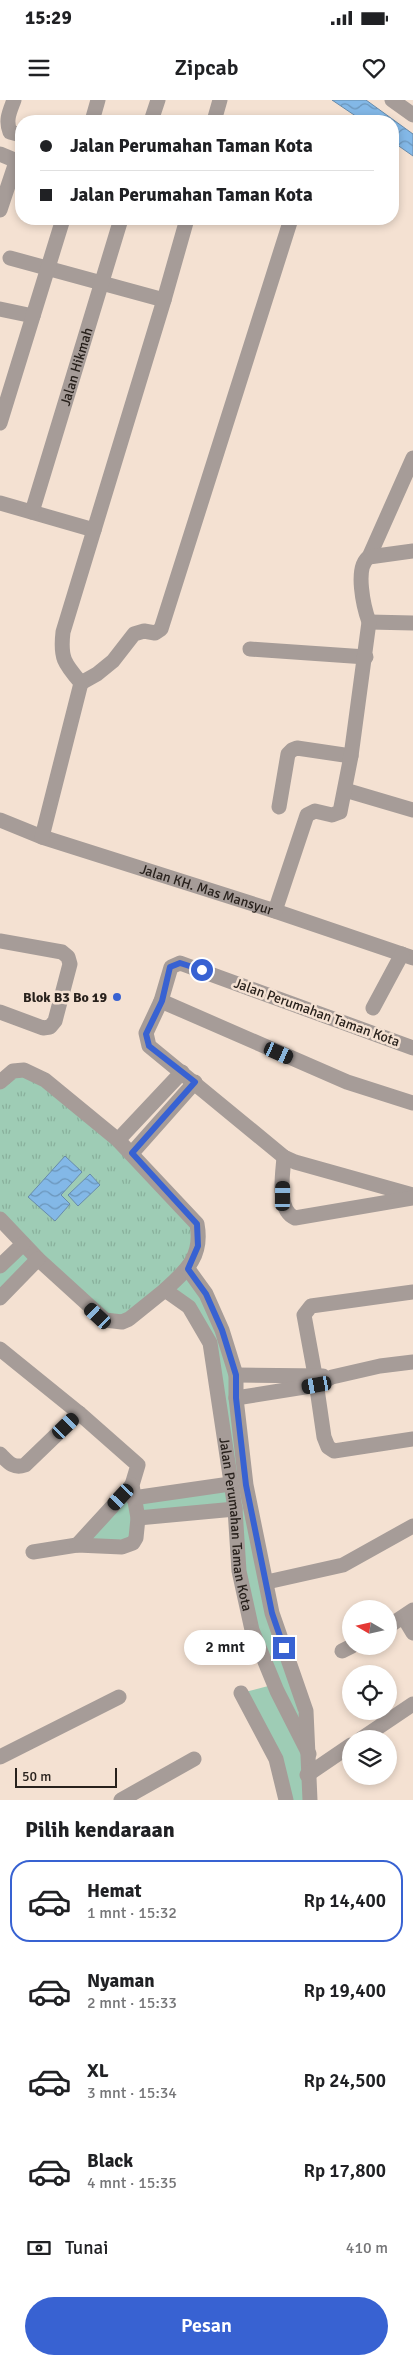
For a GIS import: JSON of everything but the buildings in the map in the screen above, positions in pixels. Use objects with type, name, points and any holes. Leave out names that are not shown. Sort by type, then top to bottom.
[{"type":"street","points":[[14,100],[7,120],[10,132],[15,133]]},
{"type":"street","points":[[94,115],[98,100]]},
{"type":"street","points":[[153,115],[158,100]]},
{"type":"street","points":[[216,115],[220,100]]},
{"type":"street","points":[[392,100],[413,115]]},
{"type":"street","points":[[0,154],[12,159],[15,165],[0,210]]},
{"type":"street","points":[[0,423],[7,376],[33,316],[61,225]]},
{"type":"street","name":"Jalan Hikmah","points":[[32,512],[119,225]]},
{"type":"street","points":[[81,683],[64,663],[61,643],[63,632],[185,225]]},
{"type":"street","points":[[42,837],[81,683],[97,674],[112,661],[134,634],[144,631],[155,633],[161,629],[289,225]]},
{"type":"street","points":[[10,258],[48,270],[101,282],[164,300]]},
{"type":"street","points":[[0,309],[33,316]]},
{"type":"street","points":[[275,911],[307,815],[315,811],[332,815],[340,812],[351,756],[366,657],[369,622],[364,610],[361,571],[413,458]]},
{"type":"street","points":[[0,503],[94,530]]},
{"type":"street","points":[[369,557],[413,551]]},
{"type":"street","points":[[369,622],[413,623]]},
{"type":"street","points":[[250,649],[366,657]]},
{"type":"street","points":[[279,808],[288,754],[292,750],[297,748],[351,756]]},
{"type":"street","points":[[345,790],[413,810]]},
{"type":"street","name":"Jalan KH. Mas Mansyur","points":[[0,820],[42,837],[410,954]]},
{"type":"street","points":[[0,941],[62,952],[68,957],[70,964],[55,1021],[50,1027],[44,1028],[0,1012]]},
{"type":"street","points":[[373,1008],[410,954]]},
{"type":"street","name":"Jalan Perumahan Taman Kota","points":[[284,1157],[149,1046],[146,1040],[148,1026],[162,1001],[170,967],[177,963],[184,963],[413,1048]]},
{"type":"street","points":[[162,1001],[347,1082],[413,1102]]},
{"type":"street","points":[[0,1082],[14,1071],[34,1073],[118,1140],[197,1224],[198,1246],[188,1269],[129,1319],[122,1322],[105,1320],[38,1259],[0,1219]]},
{"type":"street","points":[[118,1140],[182,1072]]},
{"type":"street","points":[[132,1153],[195,1082]]},
{"type":"street","points":[[284,1157],[295,1162],[413,1197],[295,1218],[285,1209],[283,1196],[284,1157]]},
{"type":"street","points":[[0,1266],[23,1244]]},
{"type":"street","points":[[0,1298],[38,1259]]},
{"type":"street","name":"Jalan Perumahan Taman Kota","points":[[188,1269],[206,1294],[222,1330],[236,1375],[236,1398],[246,1485],[272,1613],[306,1711],[309,1754]]},
{"type":"street","name":"Jalan Perumahan Taman Kota","points":[[165,1290],[189,1307],[210,1343],[235,1509],[239,1571],[252,1630],[277,1691],[309,1754]]},
{"type":"street","points":[[413,1292],[308,1308],[304,1314],[325,1442],[334,1451],[413,1439]]},
{"type":"street","points":[[0,1349],[80,1413],[138,1465],[132,1491],[138,1518],[136,1538],[133,1543],[122,1546],[77,1545],[33,1552]]},
{"type":"street","points":[[236,1398],[380,1366],[413,1362]]},
{"type":"street","points":[[236,1375],[316,1380]]},
{"type":"street","points":[[0,1454],[13,1466],[25,1465],[80,1413]]},
{"type":"street","points":[[77,1545],[132,1491],[230,1484]]},
{"type":"street","points":[[138,1518],[235,1509]]},
{"type":"street","points":[[267,1582],[343,1565],[413,1526]]},
{"type":"street","points":[[408,1614],[413,1633]]},
{"type":"street","points":[[241,1693],[276,1759],[286,1800]]},
{"type":"street","points":[[0,1757],[119,1697]]},
{"type":"street","points":[[374,1730],[413,1704]]},
{"type":"street","points":[[308,1775],[342,1751]]},
{"type":"street","points":[[309,1754],[310,1800]]},
{"type":"street","points":[[121,1800],[194,1759]]},
{"type":"green space","points":[[13,1071],[45,1080],[197,1224],[188,1269],[115,1322],[0,1219],[0,1082]]},
{"type":"green space","points":[[23,1244],[38,1259],[0,1298],[0,1266]]},
{"type":"green space","points":[[188,1269],[222,1330],[246,1485],[295,1683],[310,1800],[286,1800],[241,1693],[272,1685],[255,1638],[235,1509],[138,1518],[136,1538],[77,1545],[132,1485],[133,1497],[230,1483],[210,1343],[165,1290]]},
{"type":"water","points":[[332,100],[366,100],[387,115],[354,115]]},
{"type":"water","points":[[399,124],[413,134],[413,156],[399,146]]},
{"type":"water","points":[[65,1156],[82,1172],[61,1195],[70,1204],[55,1221],[28,1197]]},
{"type":"water","points":[[90,1174],[100,1185],[78,1206],[68,1195]]},
{"type":"place","name":"Blok B3 Bo 19","points":[[117,997]]},
{"type":"route","points":[[202,970],[184,963],[173,964],[170,967],[162,1001],[148,1026],[146,1034],[149,1046],[195,1082],[132,1153],[197,1224],[200,1239],[188,1269],[206,1294],[222,1330],[236,1375],[236,1398],[246,1485],[272,1613],[284,1648]]}]
